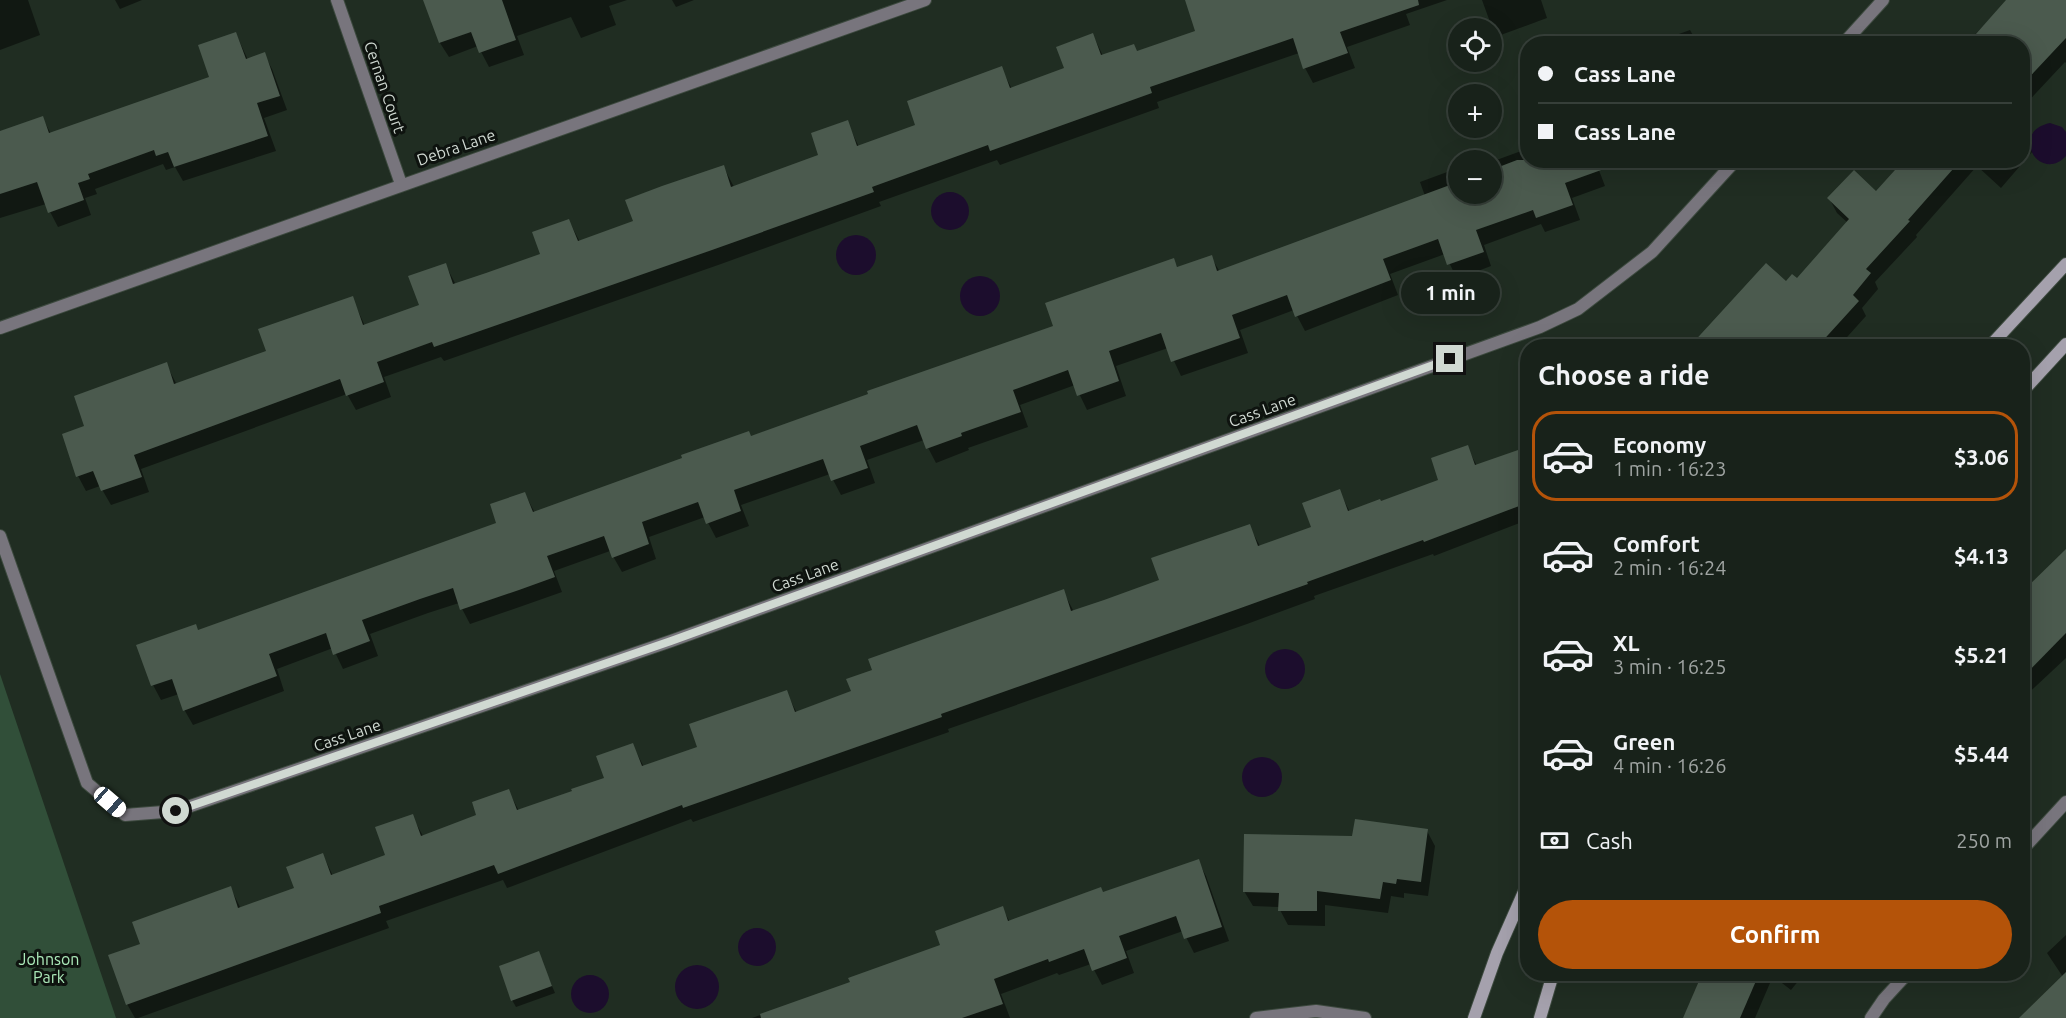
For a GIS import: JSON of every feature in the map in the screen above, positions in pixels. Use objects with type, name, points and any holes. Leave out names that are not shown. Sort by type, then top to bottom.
[{"type":"street","name":"Cernan Court","points":[[337,0],[401,184]]},
{"type":"street","name":"Debra Lane","points":[[0,328],[924,0]]},
{"type":"street","points":[[1851,36],[1883,0]]},
{"type":"street","name":"Cass Lane","points":[[0,536],[87,783],[125,815],[176,811],[671,641],[1540,327],[1578,309],[1652,252],[1729,168]]},
{"type":"street","points":[[1996,339],[2066,264]]},
{"type":"street","points":[[2030,383],[2066,344]]},
{"type":"street","points":[[2030,841],[2066,803]]},
{"type":"street","points":[[1474,1018],[1497,953],[1520,901]]},
{"type":"street","points":[[1540,1018],[1551,981]]},
{"type":"street","points":[[1871,1018],[1901,981]]},
{"type":"street","points":[[1256,1018],[1316,1011],[1365,1018]]},
{"type":"green space","name":"Johnson Park","points":[[0,674],[116,1018],[0,1018]]},
{"type":"shaded area","points":[[2050,123],[2062,127],[2066,132],[2066,156],[2056,163],[2047,164],[2038,160],[2032,153],[2030,145],[2031,136],[2038,128]]},
{"type":"shaded area","points":[[950,192],[964,197],[969,211],[964,225],[950,230],[936,225],[931,211],[936,197]]},
{"type":"shaded area","points":[[856,235],[870,241],[876,255],[870,269],[856,275],[842,269],[836,255],[842,241]]},
{"type":"shaded area","points":[[980,276],[988,277],[994,282],[999,288],[999,304],[994,310],[988,315],[980,316],[972,315],[966,310],[961,304],[960,296],[961,288],[966,282],[972,277]]},
{"type":"shaded area","points":[[1285,649],[1299,655],[1305,669],[1299,683],[1285,689],[1271,683],[1265,669],[1271,655]]},
{"type":"shaded area","points":[[1262,757],[1276,763],[1282,777],[1276,791],[1262,797],[1248,791],[1242,777],[1248,763]]},
{"type":"shaded area","points":[[757,928],[771,933],[776,947],[771,961],[757,966],[743,961],[738,947],[743,933]]},
{"type":"shaded area","points":[[697,965],[706,966],[713,971],[718,978],[718,996],[713,1003],[706,1008],[697,1009],[688,1008],[681,1003],[676,996],[675,987],[676,978],[681,971],[688,966]]},
{"type":"shaded area","points":[[590,975],[604,980],[609,994],[604,1008],[590,1013],[576,1008],[571,994],[576,980]]},
{"type":"building","points":[[423,0],[502,0],[516,40],[479,53],[471,32],[439,43]]},
{"type":"building","points":[[1185,0],[1418,0],[1419,5],[1340,32],[1348,53],[1303,69],[1293,38],[1150,87],[1152,93],[990,151],[988,145],[872,187],[874,192],[712,250],[434,347],[432,342],[377,362],[384,382],[346,396],[340,379],[134,455],[142,477],[101,491],[93,471],[76,477],[62,434],[84,426],[74,396],[167,362],[174,384],[266,351],[258,329],[353,296],[363,325],[419,305],[408,276],[446,263],[453,284],[540,254],[532,232],[569,219],[578,241],[633,221],[625,200],[724,165],[731,187],[818,155],[811,133],[848,120],[857,146],[915,125],[907,101],[1002,66],[1010,88],[1064,68],[1056,47],[1093,33],[1101,55],[1134,44],[1137,51],[1195,31]]},
{"type":"building","points":[[2006,0],[2066,0],[2066,38],[2030,76],[2030,36],[1974,36]]},
{"type":"building","points":[[236,32],[246,59],[265,52],[280,96],[257,103],[268,136],[174,167],[168,152],[156,156],[154,150],[88,174],[90,179],[78,183],[84,200],[48,213],[37,182],[0,194],[0,131],[43,116],[49,133],[209,77],[198,45]]},
{"type":"building","points":[[1517,160],[1520,160],[1520,168],[1607,168],[1565,183],[1573,205],[1536,218],[1533,210],[1476,230],[1484,252],[1447,265],[1438,239],[1383,259],[1391,280],[1295,317],[1287,295],[1232,315],[1240,338],[1171,362],[1161,333],[1109,351],[1119,381],[1077,396],[1068,370],[1013,390],[1021,412],[961,433],[962,436],[926,449],[917,425],[860,446],[868,468],[831,481],[823,459],[734,490],[741,511],[706,524],[698,502],[642,522],[649,544],[612,558],[604,536],[547,556],[555,577],[519,590],[460,610],[453,588],[420,599],[362,620],[370,641],[333,655],[326,633],[269,654],[277,676],[183,711],[172,679],[151,686],[136,645],[196,624],[198,630],[496,523],[490,504],[525,492],[533,512],[749,431],[751,436],[868,394],[867,391],[1053,326],[1045,303],[1174,258],[1177,267],[1212,255],[1217,271],[1448,186],[1448,204],[1502,204],[1502,166]]},
{"type":"building","points":[[1897,168],[1954,168],[1866,269],[1871,273],[1853,295],[1859,301],[1824,339],[1696,339],[1766,263],[1786,281],[1792,274],[1797,278],[1849,219],[1827,198],[1854,170],[1876,191]]},
{"type":"building","points":[[1468,445],[1475,465],[1520,449],[1520,506],[1424,542],[1423,540],[1307,582],[1308,584],[941,714],[942,717],[683,808],[682,805],[498,874],[494,865],[379,906],[381,913],[126,1005],[108,955],[140,944],[132,922],[231,886],[238,908],[294,888],[286,867],[323,853],[331,875],[385,855],[375,827],[413,814],[421,836],[476,815],[472,802],[509,789],[517,810],[572,791],[571,789],[604,778],[596,756],[633,743],[642,766],[697,747],[689,724],[787,690],[795,712],[851,691],[846,679],[872,670],[868,659],[1064,589],[1071,611],[1104,600],[1159,580],[1151,558],[1250,524],[1258,546],[1311,527],[1302,503],[1340,489],[1348,511],[1438,480],[1431,458]]},
{"type":"building","points":[[2066,549],[2066,633],[2030,670],[2030,584]]},
{"type":"building","points":[[1355,819],[1428,829],[1421,882],[1397,879],[1396,884],[1383,882],[1380,899],[1317,891],[1317,911],[1278,911],[1279,893],[1243,892],[1244,834],[1352,836]]},
{"type":"building","points":[[1199,859],[1222,927],[1184,939],[1176,916],[1119,936],[1127,958],[1092,971],[1084,949],[1049,962],[1048,959],[994,979],[1003,1004],[962,1018],[761,1018],[760,1014],[850,982],[848,978],[940,945],[935,931],[1003,906],[1008,921],[1101,887],[1103,892]]},
{"type":"building","points":[[539,951],[552,986],[511,1001],[499,966]]},
{"type":"building","points":[[2066,972],[2066,1018],[2019,1018]]},
{"type":"building","points":[[1699,981],[1756,981],[1740,1018],[1683,1018]]},
{"type":"route","points":[[176,811],[671,641],[1450,359]]}]
